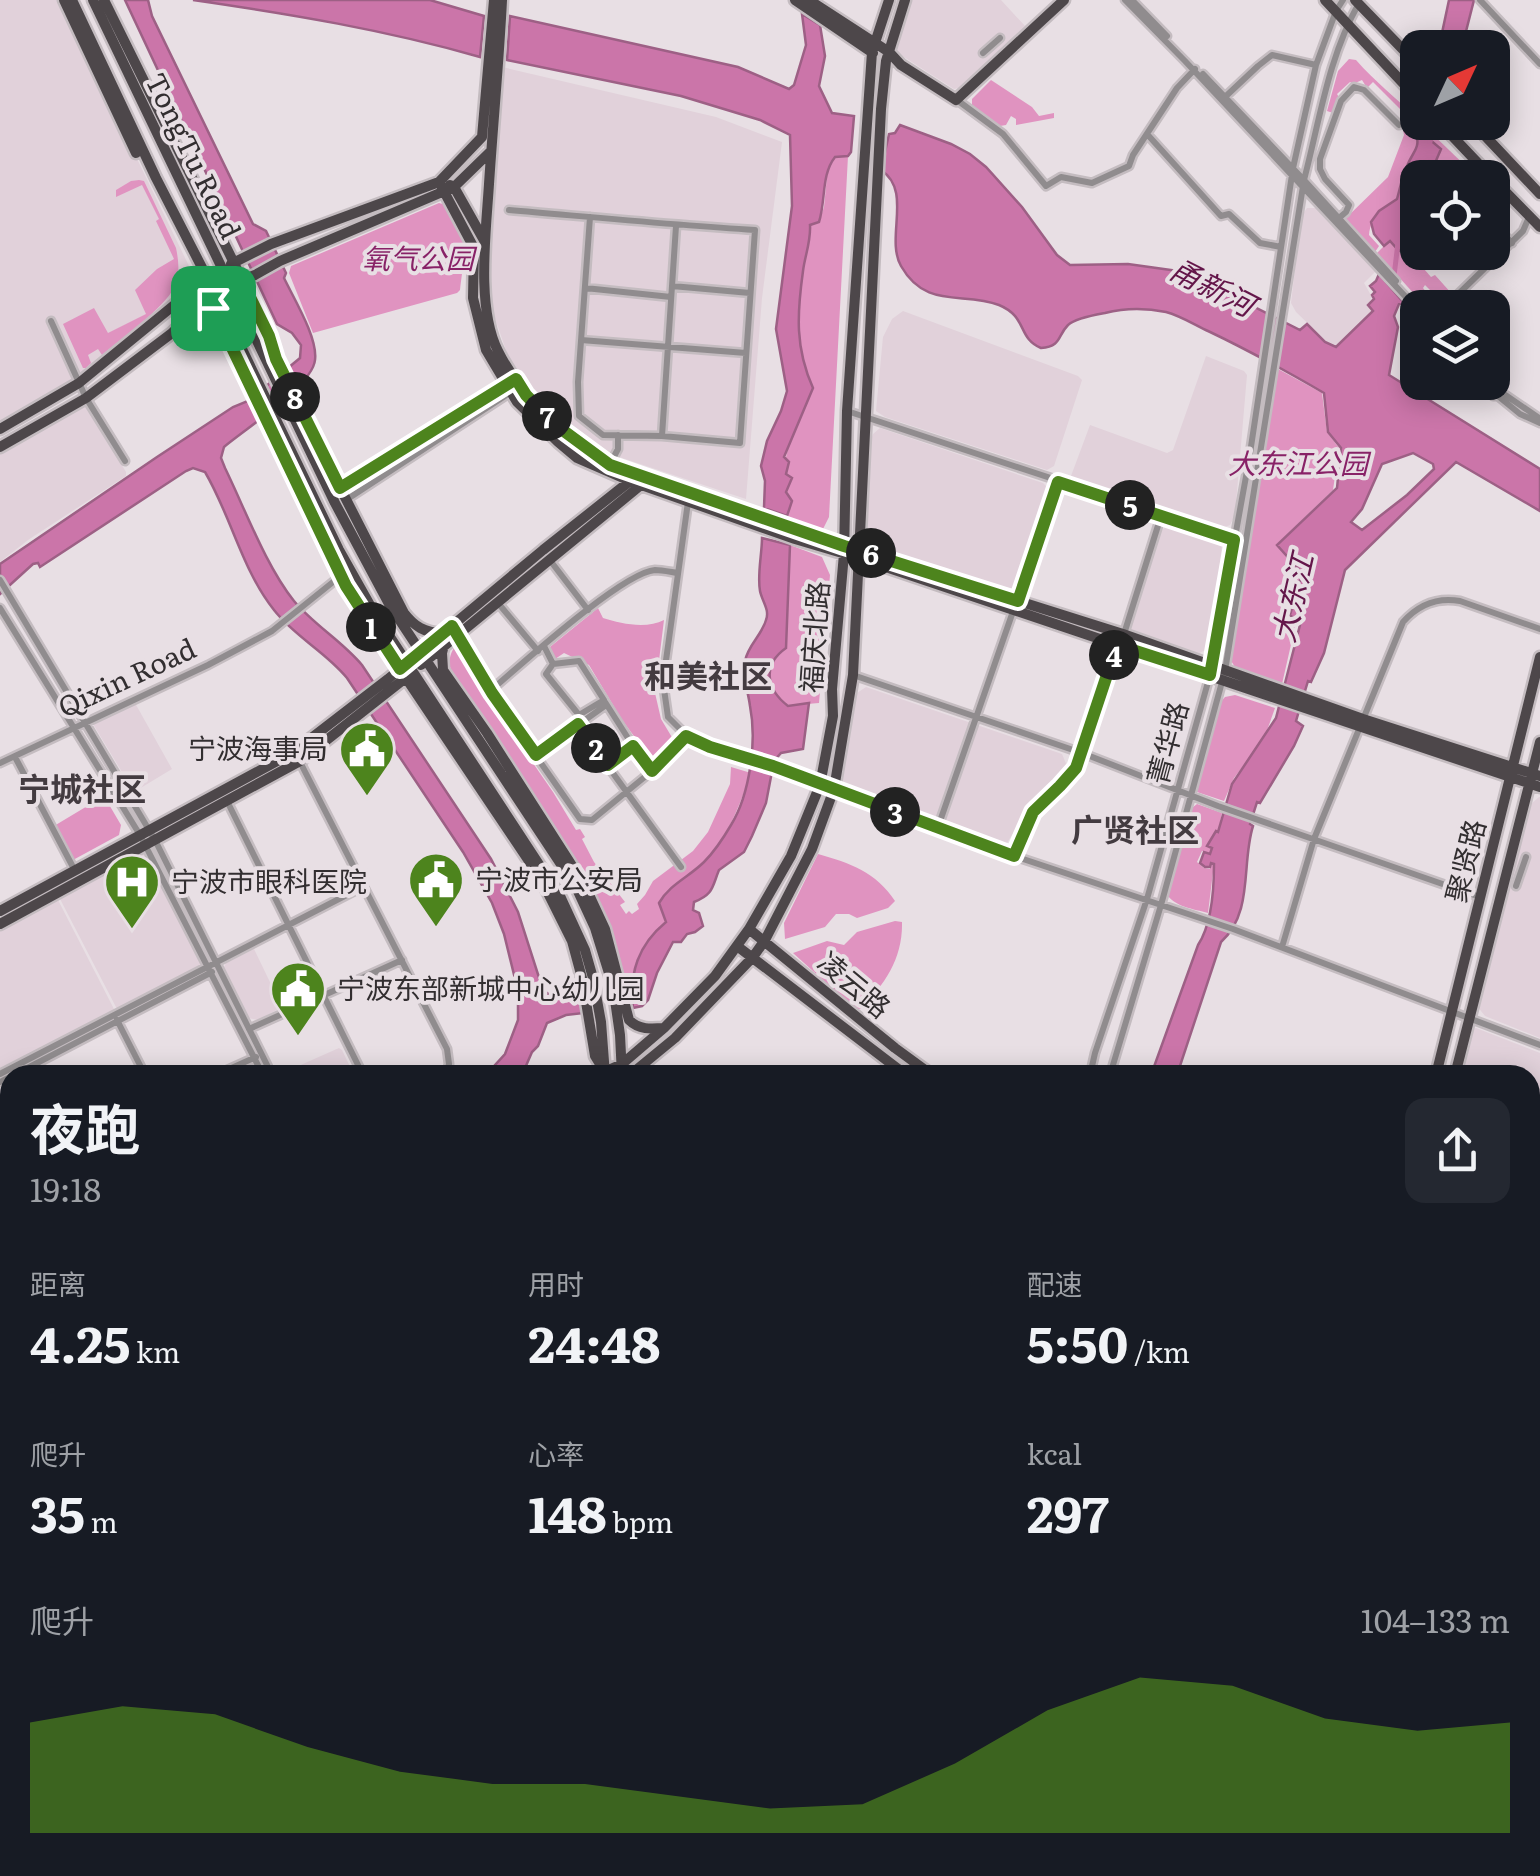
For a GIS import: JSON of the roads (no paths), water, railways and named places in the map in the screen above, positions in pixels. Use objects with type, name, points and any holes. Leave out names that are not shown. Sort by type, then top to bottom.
[{"type":"main road","points":[[64,0],[192,263],[207,278]]},
{"type":"main road","name":"TongTu Road","points":[[72,0],[346,573]]},
{"type":"main road","name":"TongTu Road","points":[[93,0],[228,265],[388,604],[576,886],[618,988],[622,1065]]},
{"type":"main road","points":[[104,0],[228,265]]},
{"type":"main road","name":"福庆北路","points":[[627,1065],[715,976],[737,946],[790,856],[820,785],[833,716],[848,411],[875,109],[873,47],[889,0]]},
{"type":"main road","name":"福庆北路","points":[[875,109],[905,0]]},
{"type":"main road","points":[[803,2],[956,100],[1064,0]]},
{"type":"main road","points":[[1325,0],[1400,80]]},
{"type":"main road","points":[[1358,1],[1400,45]]},
{"type":"main road","points":[[498,5],[499,64],[484,298],[496,348],[517,402],[577,458],[636,483],[766,523]]},
{"type":"main road","points":[[0,429],[79,383],[228,265],[272,244],[445,186],[482,137],[498,5]]},
{"type":"main road","points":[[1457,140],[1475,160]]},
{"type":"main road","points":[[1489,140],[1540,192]]},
{"type":"main road","points":[[0,448],[86,398],[172,332],[214,291],[445,186],[491,151]]},
{"type":"main road","name":"福庆北路","points":[[642,1065],[675,1038],[753,958],[812,850],[834,789],[853,675],[868,418],[871,170]]},
{"type":"main road","points":[[445,186],[485,242]]},
{"type":"main road","points":[[445,186],[474,248],[474,298],[486,350],[513,385],[553,423],[610,465],[785,530],[1536,780]]},
{"type":"main road","points":[[1510,196],[1540,226]]},
{"type":"main road","points":[[0,911],[75,870],[227,801],[300,761],[636,483]]},
{"type":"main road","points":[[336,496],[348,499],[404,613],[414,626],[443,639]]},
{"type":"main road","points":[[454,630],[497,602],[546,555]]},
{"type":"main road","points":[[346,573],[406,671],[562,898],[585,950],[601,1065]]},
{"type":"main road","points":[[443,639],[443,670],[591,898],[605,929],[618,988]]},
{"type":"main road","name":"聚贤路","points":[[1438,1065],[1540,657]]},
{"type":"main road","points":[[0,924],[292,753],[363,706]]},
{"type":"main road","name":"聚贤路","points":[[1457,1065],[1536,780],[1540,742]]},
{"type":"main road","name":"凌云路","points":[[749,928],[918,1065]]},
{"type":"main road","name":"凌云路","points":[[737,946],[893,1065]]},
{"type":"main road","points":[[622,1014],[635,1026],[664,1028]]},
{"type":"street","points":[[1128,0],[1225,97],[1292,172]]},
{"type":"street","name":"菁华路","points":[[1092,1065],[1217,673],[1292,172],[1316,65],[1343,0]]},
{"type":"street","points":[[1113,1065],[1191,795],[1245,542],[1304,184],[1327,78],[1358,1]]},
{"type":"street","points":[[1481,1],[1540,64]]},
{"type":"street","points":[[984,53],[1000,38]]},
{"type":"street","points":[[1225,97],[1272,55],[1316,65]]},
{"type":"street","points":[[956,100],[1003,134],[1046,186],[1062,177],[1092,183],[1129,166],[1177,88],[1196,69]]},
{"type":"street","points":[[1196,69],[1402,290]]},
{"type":"street","points":[[1339,218],[1348,205],[1325,179],[1320,159],[1341,100],[1354,88],[1364,90],[1399,125]]},
{"type":"street","points":[[1322,112],[1335,116]]},
{"type":"street","points":[[1147,134],[1221,216],[1229,214],[1260,243],[1281,247]]},
{"type":"street","points":[[1304,184],[1402,290]]},
{"type":"street","points":[[508,210],[755,230],[740,443],[603,435],[579,416],[590,217]]},
{"type":"street","points":[[1512,243],[1530,216]]},
{"type":"street","points":[[662,436],[676,226]]},
{"type":"street","points":[[1512,243],[1540,226]]},
{"type":"street","points":[[1464,290],[1484,270]]},
{"type":"street","points":[[672,286],[750,294]]},
{"type":"street","points":[[585,288],[671,297]]},
{"type":"street","points":[[52,322],[86,398],[125,461]]},
{"type":"street","points":[[581,340],[746,353]]},
{"type":"street","points":[[336,496],[513,385]]},
{"type":"street","points":[[348,499],[513,385]]},
{"type":"street","points":[[1510,399],[1540,421]]},
{"type":"street","points":[[1503,400],[1520,414],[1540,421]]},
{"type":"street","points":[[848,411],[1245,542]]},
{"type":"street","points":[[610,465],[618,449],[618,435]]},
{"type":"street","points":[[938,828],[1058,482]]},
{"type":"street","points":[[688,500],[663,682],[668,717],[686,736],[1014,856],[1233,928],[1540,1045]]},
{"type":"street","points":[[1014,856],[1033,812],[1069,777],[1082,753],[1161,516]]},
{"type":"street","points":[[546,555],[588,610]]},
{"type":"street","points":[[492,693],[541,648],[634,577],[653,570],[678,573]]},
{"type":"street","name":"Qixin Road","points":[[0,763],[272,631],[346,573]]},
{"type":"street","points":[[0,580],[147,838],[265,1065]]},
{"type":"street","points":[[1282,947],[1314,839],[1403,622],[1423,605],[1447,598],[1540,629]]},
{"type":"street","points":[[497,602],[554,664]]},
{"type":"street","points":[[0,608],[147,838]]},
{"type":"street","points":[[454,630],[492,693],[580,819],[592,820],[652,771],[686,736]]},
{"type":"street","points":[[605,702],[580,715],[546,674],[554,664],[579,662],[585,667],[652,771]]},
{"type":"street","points":[[853,675],[1480,897]]},
{"type":"street","points":[[536,755],[605,702]]},
{"type":"street","points":[[578,724],[681,867]]},
{"type":"street","points":[[608,765],[633,746]]},
{"type":"street","points":[[14,756],[75,870]]},
{"type":"street","points":[[300,761],[446,1049],[450,1065]]},
{"type":"street","points":[[227,801],[358,1065]]},
{"type":"street","points":[[1516,886],[1526,857]]},
{"type":"street","points":[[32,1065],[364,886]]},
{"type":"street","points":[[250,1029],[402,960]]},
{"type":"street","points":[[212,967],[250,1029],[260,1065]]},
{"type":"street","points":[[19,1065],[116,1018]]},
{"type":"street","points":[[116,1018],[140,1065]]},
{"type":"street","points":[[238,1065],[258,1056]]},
{"type":"water","points":[[125,0],[148,0],[152,16],[253,224],[266,231],[313,341],[315,360],[303,382],[224,447],[221,458],[248,519],[294,601],[362,665],[491,859],[518,912],[543,990],[555,999],[581,995],[584,1013],[547,1023],[526,1065],[495,1065],[505,1054],[518,1020],[518,991],[492,903],[463,852],[347,678],[282,620],[263,594],[205,472],[193,468],[186,471],[40,567],[33,564],[0,594],[0,564],[233,407],[248,401],[300,358],[301,345],[292,333],[277,324]]},
{"type":"water","points":[[193,0],[430,0],[484,16],[480,57],[338,24]]},
{"type":"water","points":[[1449,0],[1474,0],[1466,30],[1443,30]]},
{"type":"water","points":[[802,14],[820,25],[825,56],[819,86],[832,113],[854,116],[851,152],[835,157],[831,164],[819,222],[810,225],[799,331],[813,388],[784,457],[789,462],[786,474],[792,478],[786,492],[792,501],[787,516],[764,508],[761,466],[787,391],[776,329],[792,206],[790,135],[760,120],[681,96],[507,60],[510,16],[738,67],[789,89],[794,85],[806,45]]},
{"type":"water","name":"甬新河","points":[[900,125],[951,144],[986,167],[1057,255],[1070,265],[1128,264],[1185,272],[1300,330],[1307,324],[1336,347],[1373,311],[1368,305],[1375,292],[1370,286],[1379,274],[1400,298],[1394,316],[1398,327],[1389,375],[1400,382],[1400,400],[1429,400],[1540,469],[1540,511],[1456,462],[1345,570],[1324,653],[1311,682],[1308,681],[1296,721],[1303,726],[1260,803],[1257,802],[1250,824],[1253,826],[1238,917],[1221,942],[1180,1065],[1155,1065],[1209,917],[1214,864],[1205,867],[1200,863],[1204,852],[1210,854],[1212,848],[1207,846],[1218,832],[1232,784],[1276,718],[1300,625],[1290,615],[1302,573],[1277,545],[1337,488],[1341,448],[1328,432],[1324,393],[1172,314],[1128,309],[1085,317],[1068,325],[1053,345],[1041,348],[1028,339],[1014,315],[999,305],[922,289],[911,280],[897,255],[895,190],[881,170],[889,134],[895,133]],"holes":[[[1413,453],[1433,464],[1434,469],[1362,530],[1351,522],[1362,509],[1382,464]]]},
{"type":"water","points":[[1417,140],[1430,140],[1441,149],[1436,160],[1410,160]]},
{"type":"water","points":[[1400,188],[1399,251],[1390,241],[1384,246],[1374,234],[1371,222],[1397,199]]},
{"type":"water","points":[[762,538],[790,545],[786,648],[773,662],[770,677],[775,692],[788,706],[809,703],[803,749],[781,753],[774,761],[766,803],[744,852],[719,870],[709,893],[694,902],[693,910],[699,913],[703,926],[681,942],[673,942],[648,1000],[633,1008],[634,971],[642,950],[666,922],[659,903],[715,849],[738,812],[747,783],[753,735],[744,667],[767,616],[759,585]]},
{"type":"waterway","name":"大东江","points":[[1394,276],[1398,243]]},
{"type":"place","name":"宁波海事局","points":[[367,798]]},
{"type":"place","name":"宁波市公安局","points":[[436,929]]},
{"type":"place","name":"宁波市眼科医院","points":[[132,931]]},
{"type":"place","name":"宁波东部新城中心幼儿园","points":[[298,1038]]},
{"type":"district","name":"和美社区","points":[[708,677]]},
{"type":"district","name":"宁城社区","points":[[82,790]]},
{"type":"district","name":"广贤社区","points":[[1135,831]]},
{"type":"park label","name":"氧气公园","points":[[418,259]]},
{"type":"park label","name":"大东江公园","points":[[1298,464]]}]
